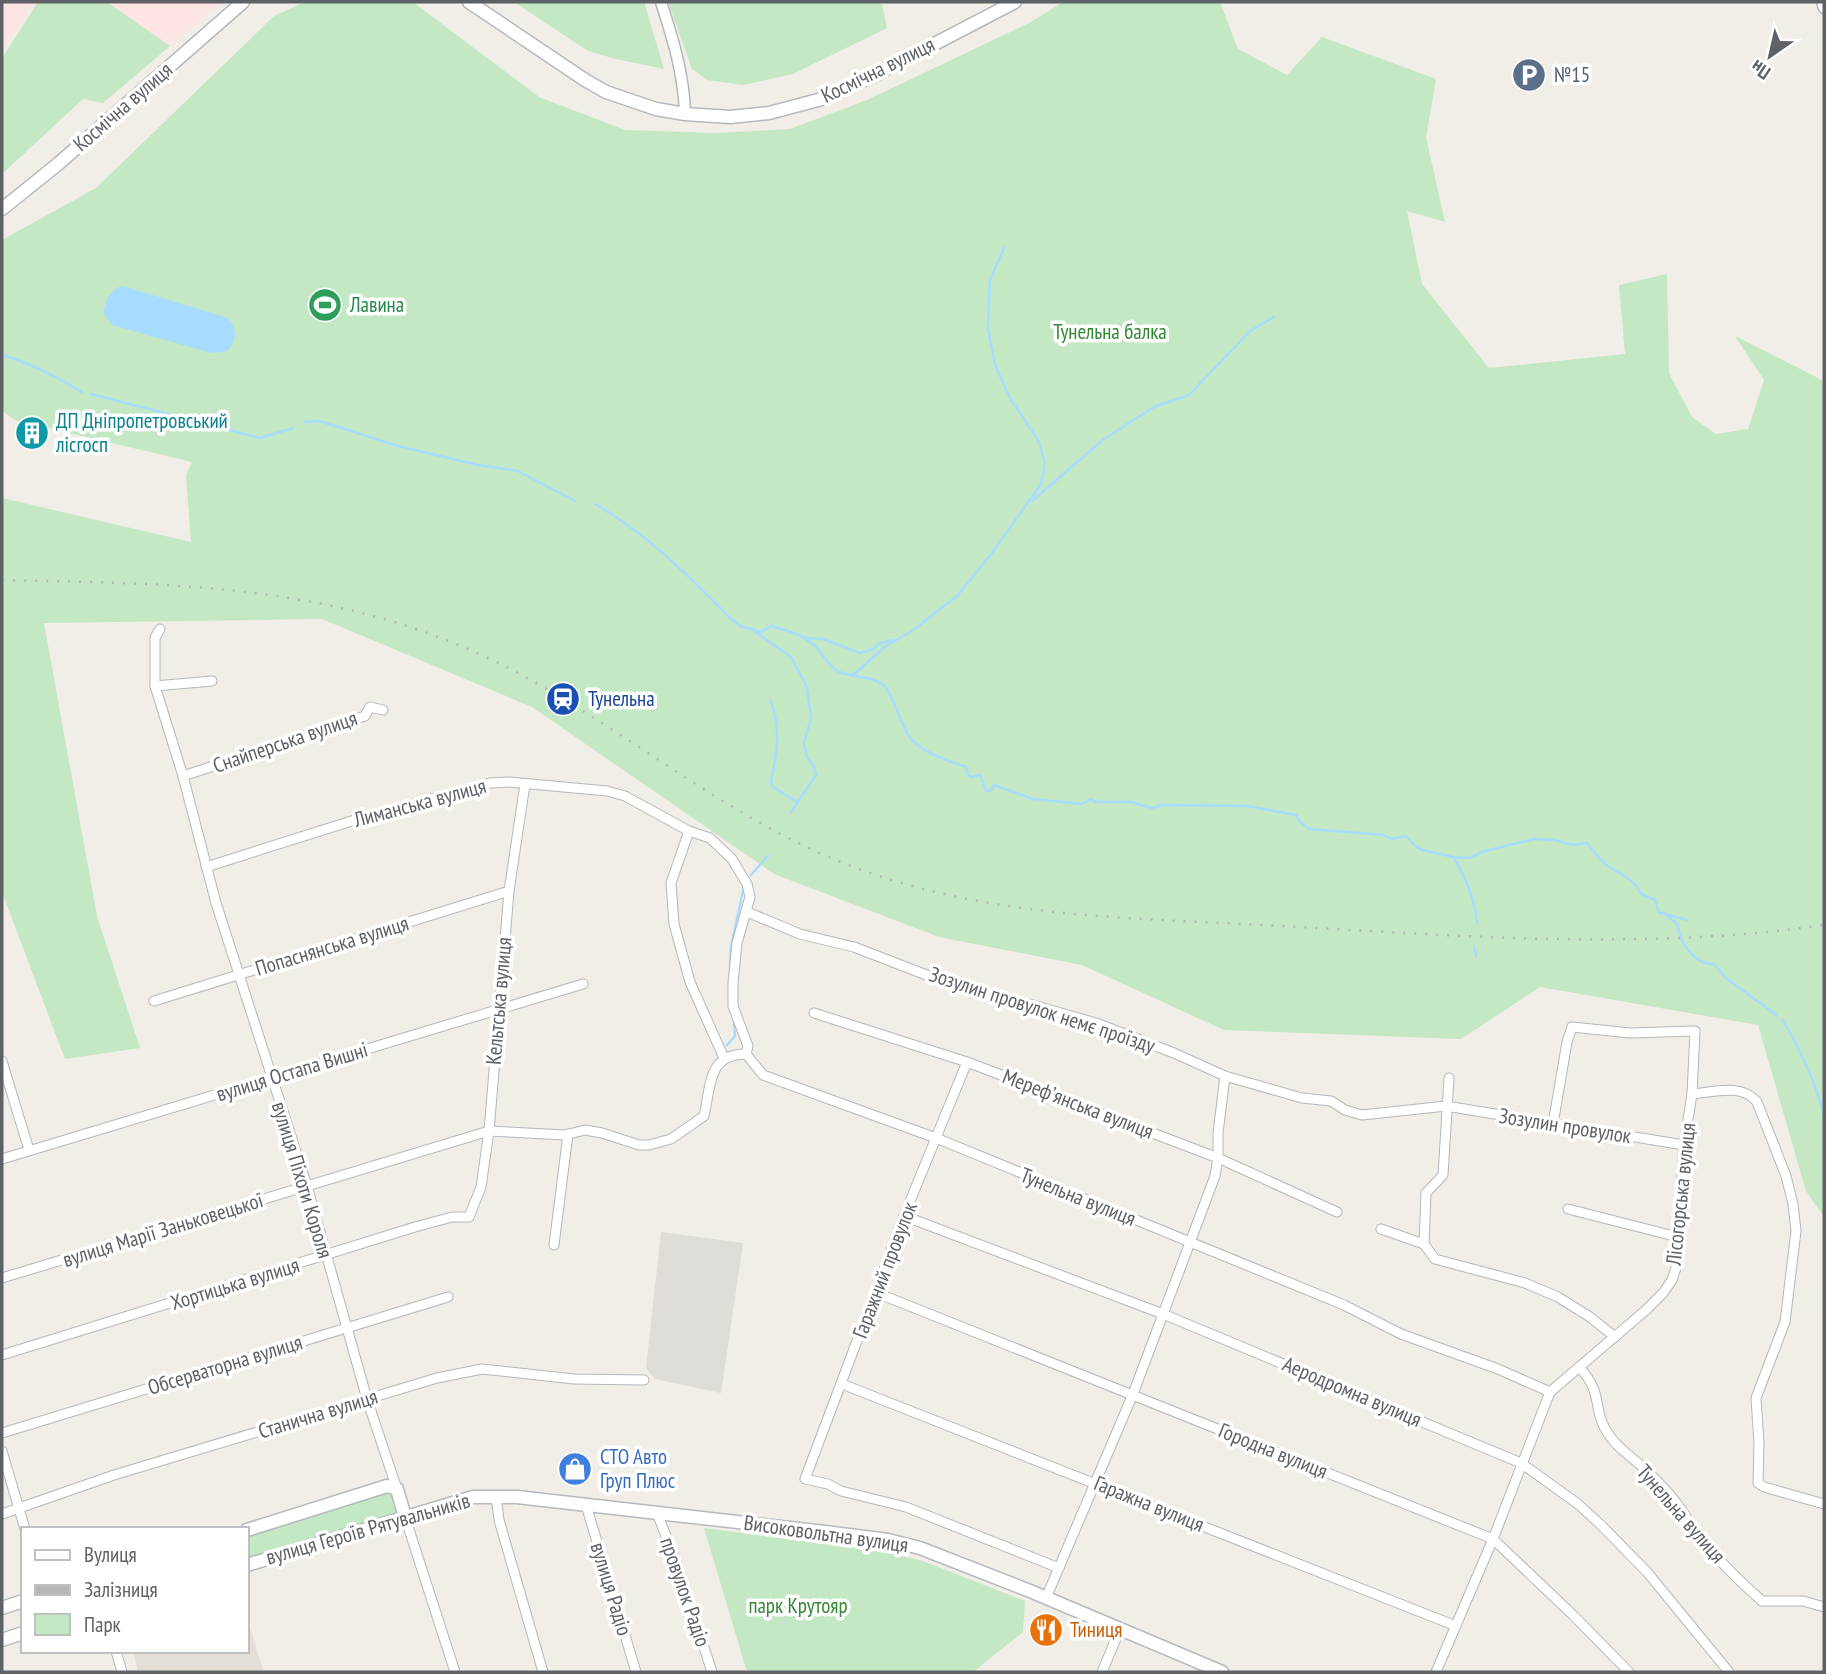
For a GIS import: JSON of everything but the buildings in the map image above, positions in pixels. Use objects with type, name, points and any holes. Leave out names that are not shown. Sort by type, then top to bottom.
[{"type":"main road","name":"Космічна вулиця","points":[[2,209],[58,164],[243,2]]},
{"type":"main road","name":"Космічна вулиця","points":[[469,2],[606,92],[643,105],[685,114],[730,117],[796,107],[822,99],[1015,2]]},
{"type":"main road","name":"вулиця Героїв Рятувальників","points":[[248,1530],[377,1488],[387,1486],[397,1489]]},
{"type":"main road","name":"вулиця Піхоти Короля","points":[[397,1489],[405,1517]]},
{"type":"main road","name":"вулиця Героїв Рятувальників","points":[[248,1565],[473,1497],[496,1496],[657,1513]]},
{"type":"main road","name":"Високовольтна вулиця","points":[[657,1513],[888,1540],[933,1552],[1222,1672]]},
{"type":"main road","points":[[2,1608],[21,1602]]},
{"type":"main road","points":[[2,1640],[21,1634]]},
{"type":"street","points":[[661,2],[680,65],[685,91],[685,114]]},
{"type":"street","points":[[1822,2],[1824,8]]},
{"type":"street","name":"вулиця Піхоти Короля","points":[[160,629],[155,638],[155,685],[183,776],[206,867],[307,1186],[367,1399],[397,1489]]},
{"type":"street","points":[[155,685],[212,681]]},
{"type":"street","name":"Снайперська вулиця","points":[[183,776],[365,716],[370,707],[383,709]]},
{"type":"street","name":"Лиманська вулиця","points":[[206,867],[447,793],[490,783],[524,784],[607,791],[625,796],[689,831],[710,838],[740,869],[750,897],[747,912]]},
{"type":"street","name":"Кельтська вулиця","points":[[469,1217],[481,1187],[489,1131],[509,891],[524,784]]},
{"type":"street","points":[[689,831],[671,883],[674,924],[690,982],[724,1058],[746,1054],[748,1046],[733,1006],[737,943],[747,912]]},
{"type":"street","name":"Попаснянська вулиця","points":[[154,1001],[509,891]]},
{"type":"street","name":"Зозулин провулок немє проїзду","points":[[747,912],[800,934],[853,947],[973,993],[1033,1005],[1096,1023],[1221,1074]]},
{"type":"street","name":"вулиця Остапа Вишні","points":[[2,1159],[583,984]]},
{"type":"street","name":"Мерефʼянська вулиця","points":[[814,1013],[967,1062],[1218,1158],[1337,1212]]},
{"type":"street","name":"Лісогорська вулиця","points":[[1436,1672],[1493,1539],[1550,1392],[1647,1310],[1672,1280],[1676,1268],[1695,1031],[1630,1033],[1572,1027],[1553,1124]]},
{"type":"street","name":"Тунельна вулиця","points":[[746,1054],[770,1079],[936,1138],[1343,1305],[1401,1334],[1498,1369],[1550,1392]]},
{"type":"street","name":"вулиця Марії Заньковецької","points":[[2,1278],[489,1131],[568,1135],[585,1130],[639,1145],[658,1143],[671,1139],[704,1116],[710,1082],[724,1058]]},
{"type":"street","points":[[2,1061],[29,1150]]},
{"type":"street","name":"Гаражний провулок","points":[[805,1479],[904,1216],[967,1062]]},
{"type":"street","points":[[1046,1598],[1133,1394],[1215,1176],[1221,1074]]},
{"type":"street","name":"Зозулин провулок","points":[[1221,1074],[1302,1098],[1331,1101],[1345,1110],[1362,1115],[1446,1106],[1684,1145]]},
{"type":"street","points":[[1424,1244],[1426,1193],[1443,1175],[1449,1079]]},
{"type":"street","points":[[1692,1094],[1732,1090],[1752,1095],[1786,1176],[1793,1204],[1795,1242],[1785,1322],[1756,1398],[1759,1443],[1756,1476],[1758,1483],[1764,1487],[1824,1504]]},
{"type":"street","points":[[554,1245],[568,1135]]},
{"type":"street","points":[[1568,1209],[1678,1237]]},
{"type":"street","name":"Аеродромна вулиця","points":[[904,1216],[1163,1314],[1521,1464],[1578,1504],[1600,1524],[1647,1572],[1730,1672]]},
{"type":"street","name":"Хортицька вулиця","points":[[2,1355],[415,1227],[452,1217],[469,1217]]},
{"type":"street","points":[[1381,1229],[1424,1244],[1435,1259],[1525,1283],[1558,1297],[1615,1337]]},
{"type":"street","name":"Городна вулиця","points":[[877,1293],[1493,1539],[1629,1672]]},
{"type":"street","name":"Обсерваторна вулиця","points":[[2,1433],[449,1297]]},
{"type":"street","name":"Тунельна вулиця","points":[[1579,1367],[1596,1390],[1600,1419],[1615,1444],[1645,1469],[1678,1504],[1692,1527],[1716,1556],[1752,1592],[1762,1601],[1803,1601],[1824,1607]]},
{"type":"street","name":"Станична вулиця","points":[[2,1514],[114,1475],[437,1378],[482,1369],[574,1379],[644,1380]]},
{"type":"street","name":"Гаражна вулиця","points":[[842,1384],[1456,1626]]},
{"type":"street","points":[[2,1451],[24,1527]]},
{"type":"street","name":"Високовольтна вулиця","points":[[805,1479],[906,1507],[1059,1567]]},
{"type":"street","points":[[496,1496],[499,1520],[543,1672]]},
{"type":"street","name":"вулиця Радіо","points":[[586,1505],[636,1672]]},
{"type":"street","name":"провулок Радіо","points":[[657,1513],[677,1564],[712,1672]]},
{"type":"street","name":"вулиця Піхоти Короля","points":[[405,1517],[455,1672]]},
{"type":"street","points":[[1102,1672],[1120,1629]]},
{"type":"street","points":[[117,1653],[122,1672]]},
{"type":"shaded area","points":[[2,2],[35,2],[2,49]]},
{"type":"shaded area","points":[[107,2],[221,2],[170,46]]},
{"type":"shaded area","points":[[661,1232],[743,1243],[721,1393],[655,1379],[646,1368]]},
{"type":"shaded area","points":[[248,1622],[264,1672],[138,1672],[133,1653],[248,1653]]},
{"type":"green space","points":[[38,2],[107,2],[170,46],[103,103],[83,99],[2,174],[2,58]]},
{"type":"green space","name":"Тунельна балка","points":[[305,2],[414,3],[539,97],[625,130],[715,133],[790,129],[867,100],[1031,22],[1063,2],[1220,2],[1238,49],[1287,75],[1322,37],[1436,79],[1426,137],[1445,222],[1407,211],[1422,284],[1489,368],[1625,354],[1619,285],[1667,274],[1669,373],[1692,417],[1716,434],[1748,429],[1764,380],[1735,336],[1824,381],[1824,1217],[1806,1191],[1758,1025],[1540,987],[1461,1039],[1224,1030],[1082,965],[939,937],[774,874],[532,707],[322,619],[44,623],[97,916],[140,1048],[65,1059],[2,892],[2,498],[191,542],[186,475],[192,462],[15,420],[2,411],[2,240],[96,188],[274,16]]},
{"type":"green space","points":[[514,2],[644,2],[664,69],[588,51]]},
{"type":"green space","points":[[668,2],[873,2],[882,4],[887,28],[793,74],[743,85],[707,80],[692,69]]},
{"type":"green space","points":[[387,1492],[393,1497],[397,1510],[395,1515],[248,1558],[248,1534]]},
{"type":"green space","name":"парк Крутояр","points":[[704,1528],[881,1551],[923,1561],[1025,1601],[1023,1632],[973,1672],[747,1672]]},
{"type":"water","points":[[123,286],[228,318],[235,331],[233,343],[227,351],[211,353],[112,325],[103,313],[104,308],[112,292]]},
{"type":"waterway","points":[[852,676],[887,645],[909,633],[957,596],[992,553],[1041,484],[1045,464],[1039,442],[1010,398],[995,365],[988,329],[990,280],[1004,248]]},
{"type":"waterway","points":[[1032,501],[1104,439],[1154,407],[1189,395],[1250,331],[1274,317]]},
{"type":"waterway","points":[[2,355],[43,371],[82,392]]},
{"type":"waterway","points":[[91,394],[260,438],[293,428]]},
{"type":"waterway","points":[[305,422],[319,421],[398,446],[478,465],[518,471],[575,501]]},
{"type":"waterway","points":[[595,504],[649,542],[740,626],[761,632],[771,626],[794,633],[815,646],[837,671],[884,685],[913,741],[934,755],[966,767],[971,777],[980,775],[986,791],[990,791],[994,785],[1033,799],[1082,804],[1091,799],[1095,802],[1131,802],[1152,808],[1162,805],[1247,806],[1296,815],[1309,829],[1384,835],[1391,839],[1406,836],[1422,850],[1454,857],[1469,858],[1485,851],[1534,839],[1573,845],[1587,843],[1604,863],[1632,882],[1641,894],[1655,900],[1659,913],[1664,913],[1678,925],[1681,939],[1689,952],[1700,961],[1714,964],[1726,978],[1776,1015]]},
{"type":"waterway","points":[[754,631],[791,657],[807,687],[811,718],[804,743],[807,757],[816,775],[791,812]]},
{"type":"waterway","points":[[806,638],[823,639],[860,653],[893,640]]},
{"type":"waterway","points":[[771,701],[777,742],[771,782],[773,787],[797,802]]},
{"type":"waterway","points":[[751,875],[768,856]]},
{"type":"waterway","points":[[1454,858],[1469,889],[1477,923]]},
{"type":"waterway","points":[[730,966],[731,947],[744,886]]},
{"type":"waterway","points":[[1669,915],[1687,920]]},
{"type":"waterway","points":[[1474,946],[1476,956]]},
{"type":"waterway","points":[[1783,1020],[1807,1067],[1824,1117]]},
{"type":"waterway","points":[[727,1045],[735,1036],[734,1021]]},
{"type":"railway","points":[[2,580],[140,584],[272,595],[337,607],[401,624],[465,648],[529,679],[731,806],[815,851],[859,869],[962,898],[1014,907],[1121,918],[1486,937],[1689,938],[1824,925]]},
{"type":"place","name":"№15","points":[[1529,75]]},
{"type":"place","name":"Лавина","points":[[325,305]]},
{"type":"place","name":"ДП Дніпропетровський лісгосп","points":[[32,433]]},
{"type":"place","name":"Тунельна","points":[[563,699]]},
{"type":"place","name":"СТО Авто Груп Плюс","points":[[575,1469]]},
{"type":"place","name":"Тиниця","points":[[1046,1630]]}]
